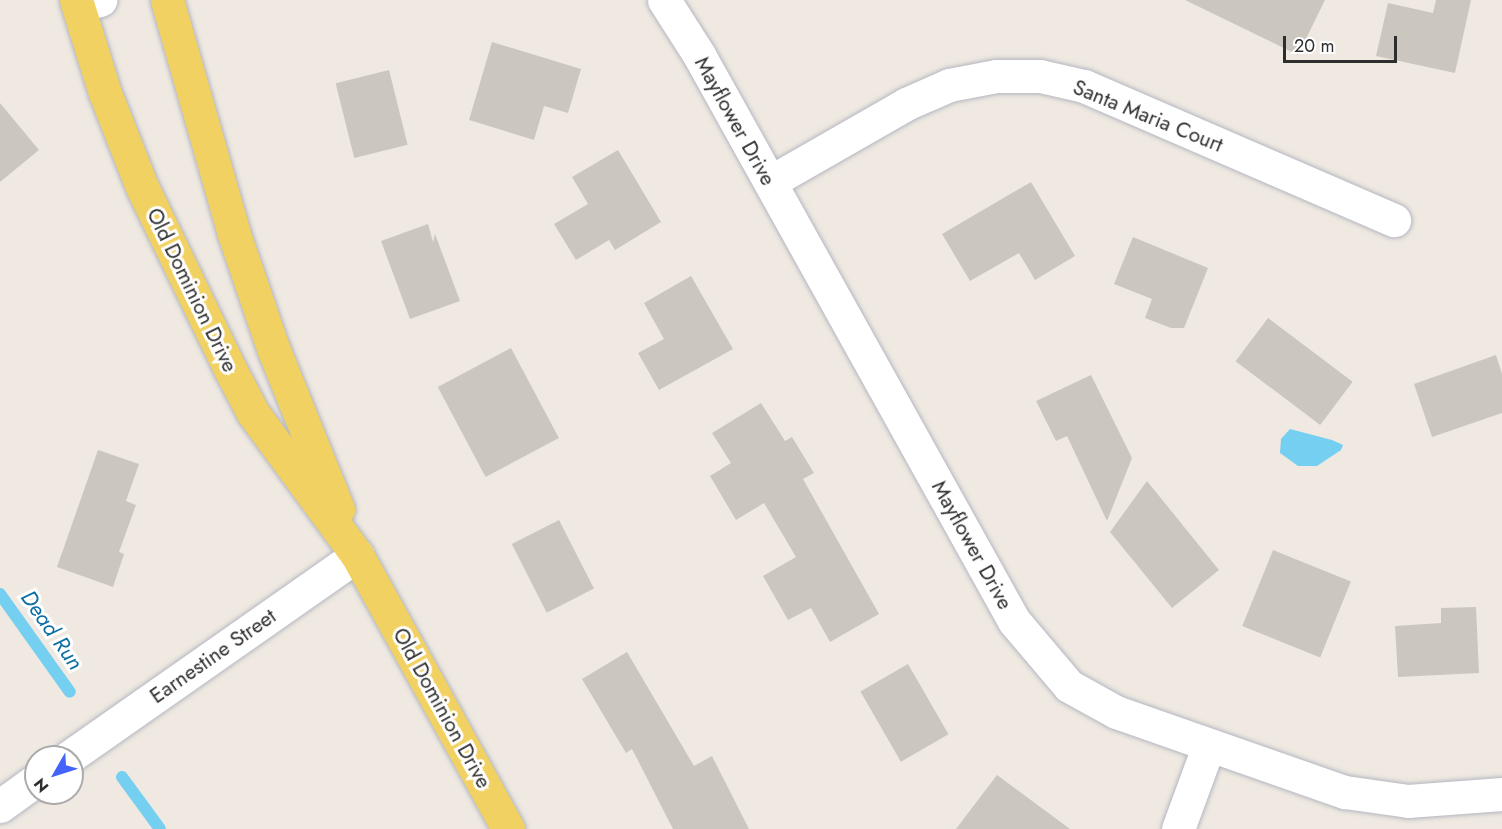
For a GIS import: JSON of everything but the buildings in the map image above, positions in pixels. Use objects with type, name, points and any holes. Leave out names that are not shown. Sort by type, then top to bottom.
[{"type":"main road","name":"Old Dominion Drive","points":[[167,0],[215,174],[254,293],[357,555]]},
{"type":"main road","name":"Old Dominion Drive","points":[[85,2],[123,140],[188,288],[253,412],[357,555],[508,829]]},
{"type":"street","name":"Mayflower Drive","points":[[664,0],[681,25],[1031,646],[1069,686],[1091,700],[1208,747],[1372,798],[1440,801],[1502,794]]},
{"type":"street","name":"Santa Maria Court","points":[[770,182],[906,104],[949,85],[996,76],[1040,76],[1084,86],[1394,220]]},
{"type":"street","name":"Earnestine Street","points":[[84,746],[357,555]]},
{"type":"street","points":[[1178,829],[1208,747]]},
{"type":"street","points":[[0,806],[24,789]]},
{"type":"water","points":[[1290,429],[1343,445],[1341,450],[1317,466],[1298,466],[1280,453],[1281,439]]},
{"type":"waterway","name":"Dead Run","points":[[0,594],[70,692]]},
{"type":"waterway","name":"Dead Run","points":[[122,777],[160,829]]}]
